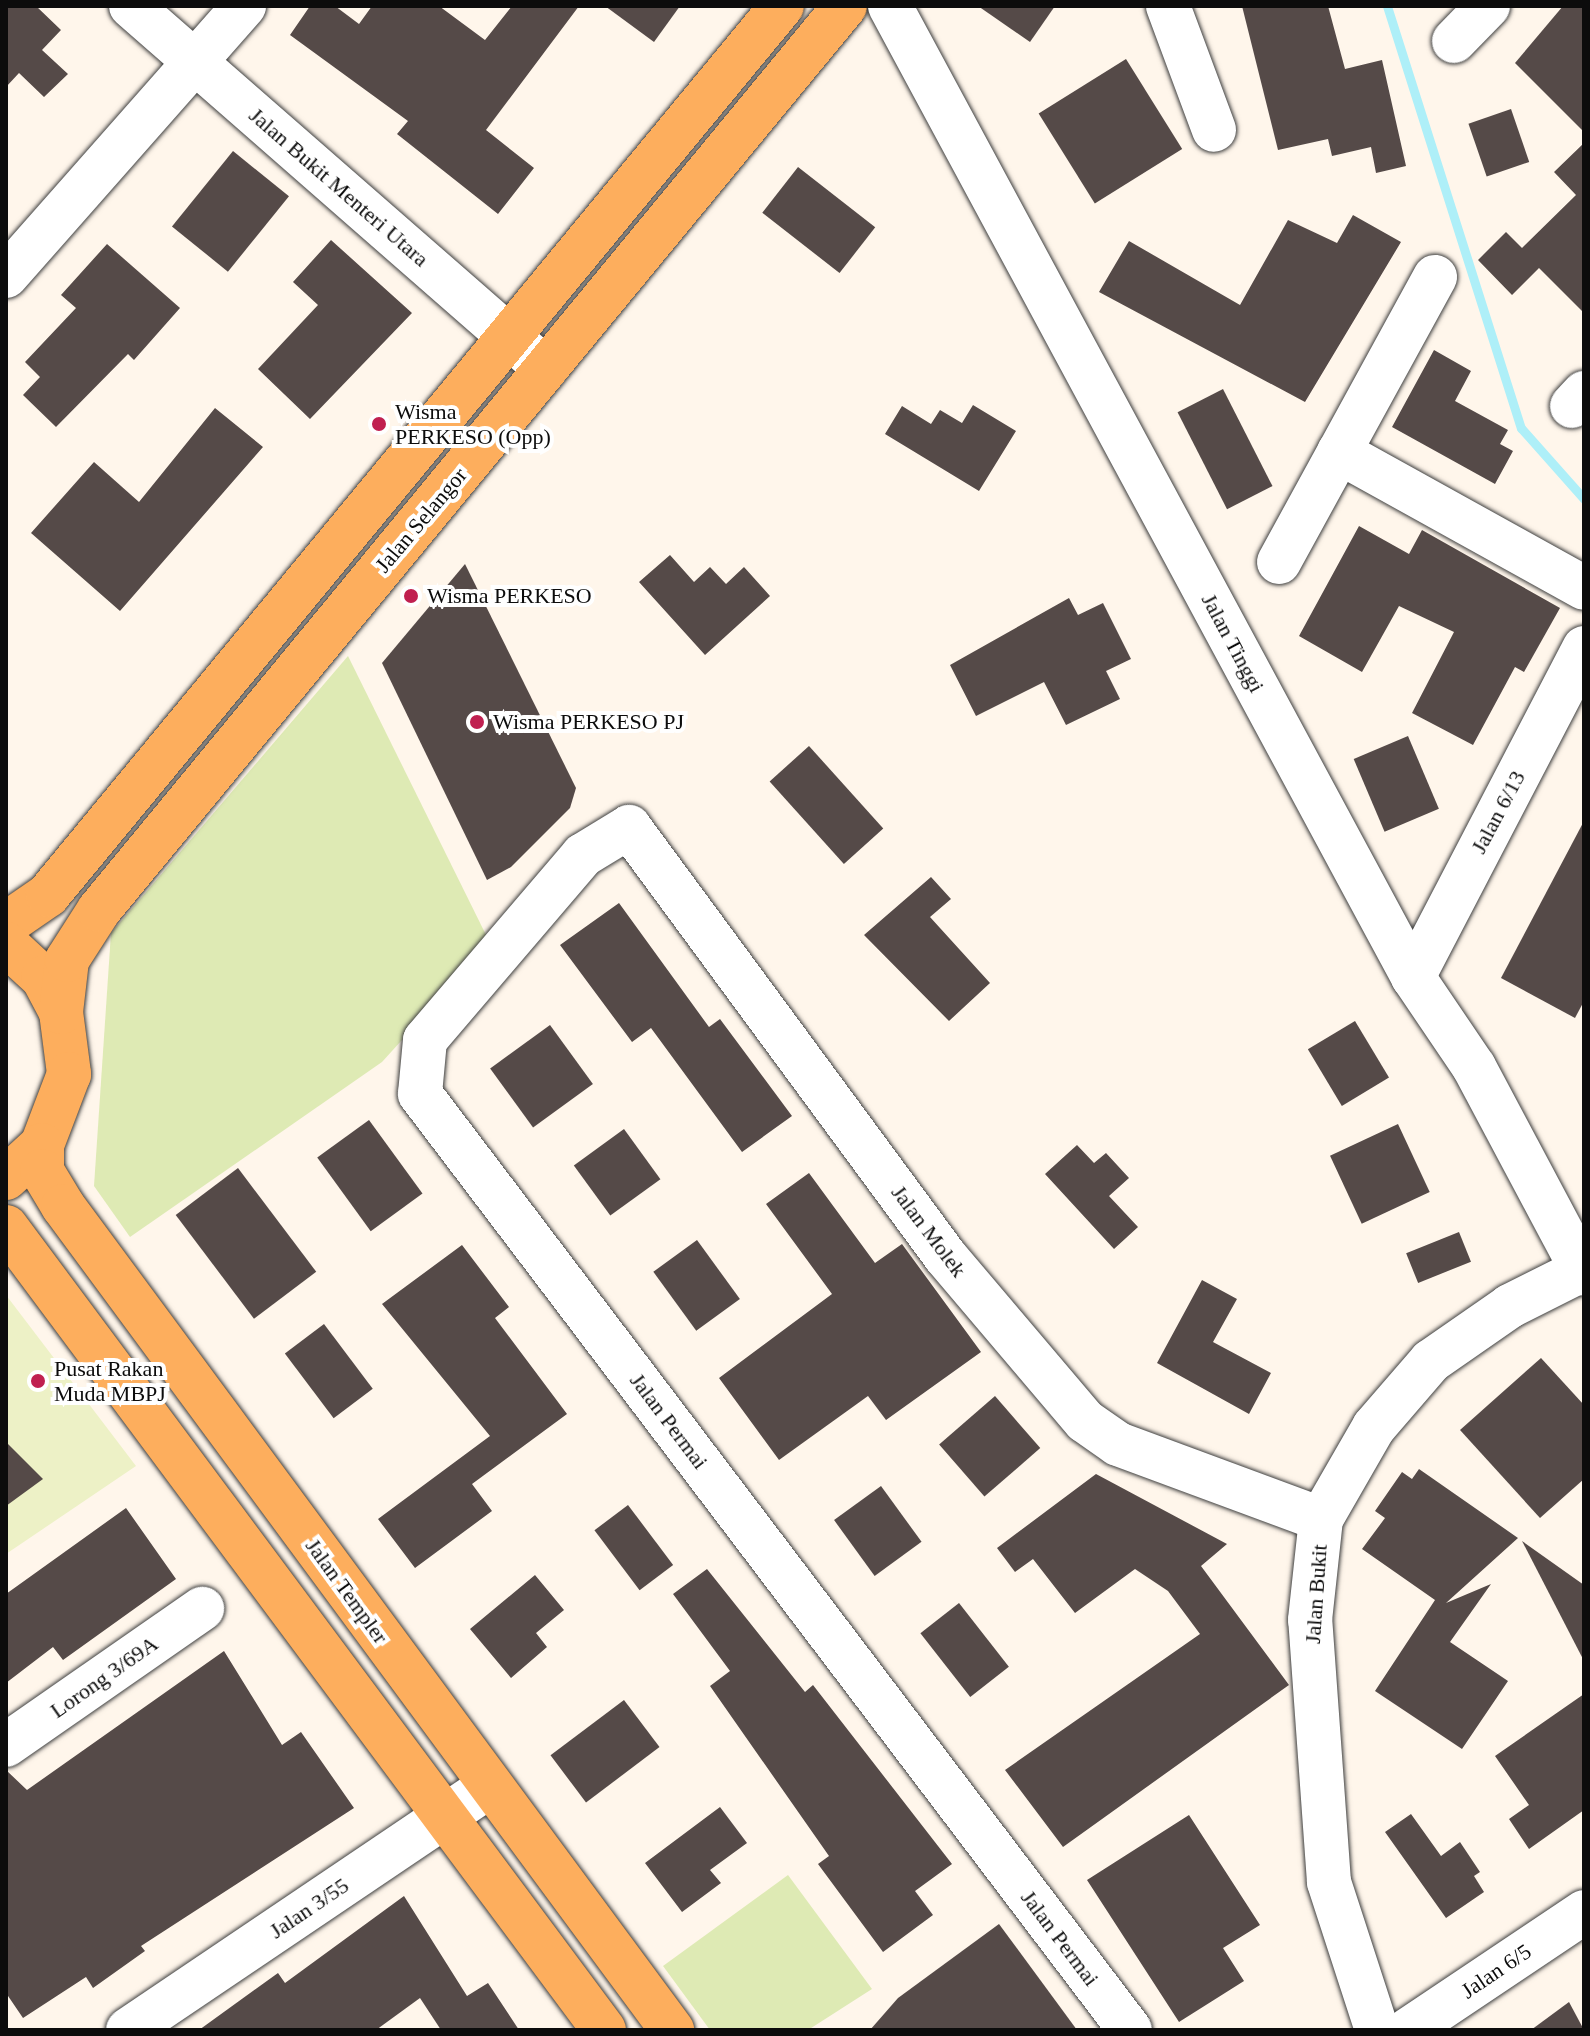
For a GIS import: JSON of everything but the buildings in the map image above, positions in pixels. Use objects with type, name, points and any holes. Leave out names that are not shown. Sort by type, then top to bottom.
[{"type":"main road","points":[[6,924],[48,895],[782,6]]},
{"type":"main road","name":"Jalan Selangor","points":[[61,1012],[67,960],[99,910],[845,6]]},
{"type":"main road","points":[[6,944],[43,978],[61,1012],[69,1074],[42,1145],[6,1178]]},
{"type":"main road","name":"Jalan Templer","points":[[42,1145],[42,1171],[63,1206],[672,2030]]},
{"type":"main road","points":[[6,1227],[604,2030]]},
{"type":"street","name":"Jalan Bukit Menteri Utara","points":[[131,6],[546,369]]},
{"type":"street","points":[[6,276],[244,6]]},
{"type":"street","name":"Jalan Tinggi","points":[[890,6],[1413,977],[1474,1067],[1583,1272]]},
{"type":"street","points":[[1168,6],[1214,130]]},
{"type":"street","points":[[1454,41],[1488,6]]},
{"type":"street","points":[[1279,562],[1435,277]]},
{"type":"street","points":[[1339,452],[1584,588]]},
{"type":"street","name":"Jalan 6/13","points":[[1413,977],[1584,648]]},
{"type":"street","name":"Jalan Molek","points":[[629,827],[945,1256],[1085,1421],[1118,1444],[1321,1519]]},
{"type":"street","name":"Jalan Permai","points":[[629,827],[583,855],[434,1027],[419,1055],[420,1094],[1130,2030]]},
{"type":"street","name":"Jalan Bukit","points":[[1377,2030],[1329,1882],[1310,1620],[1321,1519],[1374,1427],[1431,1361],[1510,1306],[1583,1272]]},
{"type":"street","name":"Lorong 3/69A","points":[[6,1745],[202,1609]]},
{"type":"street","name":"Jalan 3/55","points":[[128,2030],[490,1786]]},
{"type":"street","name":"Jalan 6/5","points":[[1408,2030],[1584,1912]]},
{"type":"green space","points":[[348,656],[490,943],[382,1062],[130,1237],[94,1186],[111,933]]},
{"type":"green space","name":"Pusat Rakan Muda MBPJ","points":[[6,1295],[136,1466],[6,1554]]},
{"type":"green space","points":[[788,1875],[872,1989],[808,2030],[710,2030],[663,1966]]},
{"type":"waterway","points":[[1387,6],[1521,428],[1584,499]]},
{"type":"place","name":"Wisma PERKESO (Opp)","points":[[379,424]]},
{"type":"place","name":"Wisma PERKESO","points":[[411,596]]},
{"type":"place","name":"Wisma PERKESO PJ","points":[[477,722]]},
{"type":"place","name":"Pusat Rakan Muda MBPJ","points":[[38,1381]]}]
